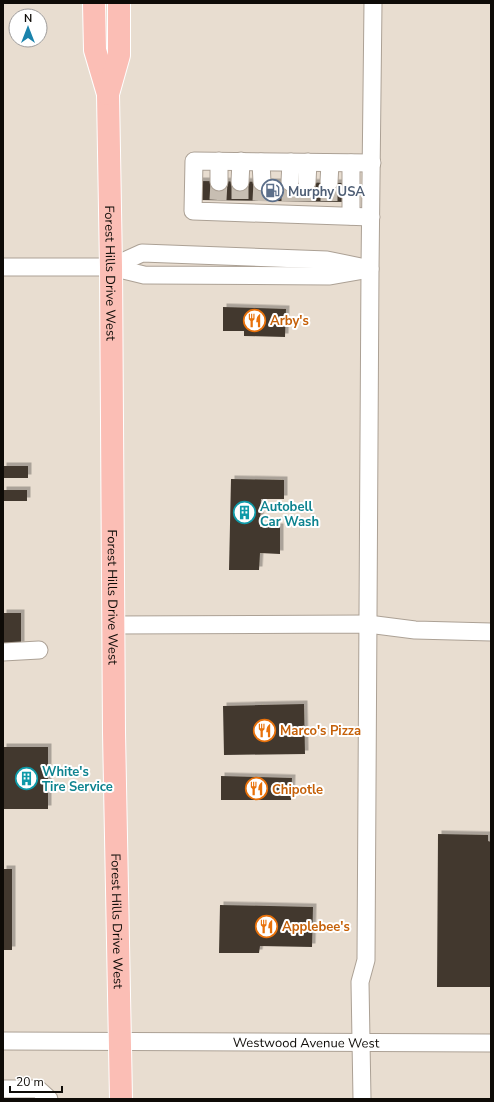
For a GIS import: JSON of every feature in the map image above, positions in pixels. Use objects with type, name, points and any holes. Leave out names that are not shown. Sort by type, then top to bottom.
[{"type":"main road","name":"Forest Hills Drive West","points":[[94,3],[95,50],[108,94],[111,267],[113,625],[122,1099]]},
{"type":"main road","name":"Forest Hills Drive West","points":[[108,94],[119,55],[119,3]]},
{"type":"street","points":[[362,1099],[360,982],[366,960],[373,3]]},
{"type":"street","points":[[371,218],[351,216],[329,209],[218,206],[193,211],[194,161],[372,163]]},
{"type":"street","points":[[219,161],[219,182]]},
{"type":"street","points":[[240,182],[241,161]]},
{"type":"street","points":[[261,162],[262,182]]},
{"type":"street","points":[[290,182],[291,162]]},
{"type":"street","points":[[307,182],[308,162]]},
{"type":"street","points":[[329,182],[330,163]]},
{"type":"street","points":[[351,163],[351,216]]},
{"type":"street","points":[[3,267],[111,267],[144,275],[330,276],[370,269]]},
{"type":"street","points":[[113,625],[368,624],[415,630],[491,632]]},
{"type":"street","points":[[3,652],[39,650]]},
{"type":"street","name":"Westwood Avenue West","points":[[3,1041],[491,1043]]},
{"type":"street","points":[[3,1089],[38,1088],[49,1099]]},
{"type":"building","name":"Murphy USA","points":[[198,181],[348,183],[347,202],[198,200]]},
{"type":"building","name":"Arby's","points":[[223,307],[286,309],[285,337],[244,336],[244,331],[223,331]]},
{"type":"building","points":[[3,466],[28,466],[28,478],[3,478]]},
{"type":"building","name":"Autobell Car Wash","points":[[231,479],[284,480],[284,499],[261,499],[260,527],[280,527],[280,554],[260,553],[259,570],[229,570]]},
{"type":"building","points":[[3,490],[27,490],[27,501],[3,501]]},
{"type":"building","points":[[3,613],[21,613],[21,645],[3,645]]},
{"type":"building","name":"Marco's Pizza","points":[[304,704],[305,754],[224,755],[223,706]]},
{"type":"building","name":"White's Tire Service","points":[[3,747],[48,747],[48,809],[3,809]]},
{"type":"building","name":"Chipotle","points":[[221,776],[292,778],[291,800],[221,800]]},
{"type":"building","points":[[438,834],[488,835],[488,841],[491,842],[491,987],[437,987]]},
{"type":"building","points":[[3,869],[12,869],[12,950],[3,950]]},
{"type":"building","name":"Applebee's","points":[[220,905],[313,907],[312,947],[260,946],[259,953],[219,953]]},
{"type":"tunnel","points":[[218,200],[219,182]]},
{"type":"tunnel","points":[[240,182],[240,201]]},
{"type":"tunnel","points":[[261,201],[262,182]]},
{"type":"tunnel","points":[[290,182],[290,201]]},
{"type":"tunnel","points":[[307,182],[307,201]]},
{"type":"tunnel","points":[[329,182],[329,201]]},
{"type":"place","name":"Murphy USA","points":[[273,191]]},
{"type":"place","name":"Arby's","points":[[254,320]]},
{"type":"place","name":"Autobell Car Wash","points":[[245,513]]},
{"type":"place","name":"Marco's Pizza","points":[[264,730]]},
{"type":"place","name":"White's Tire Service","points":[[26,778]]},
{"type":"place","name":"Chipotle","points":[[256,789]]},
{"type":"place","name":"Applebee's","points":[[266,926]]}]
